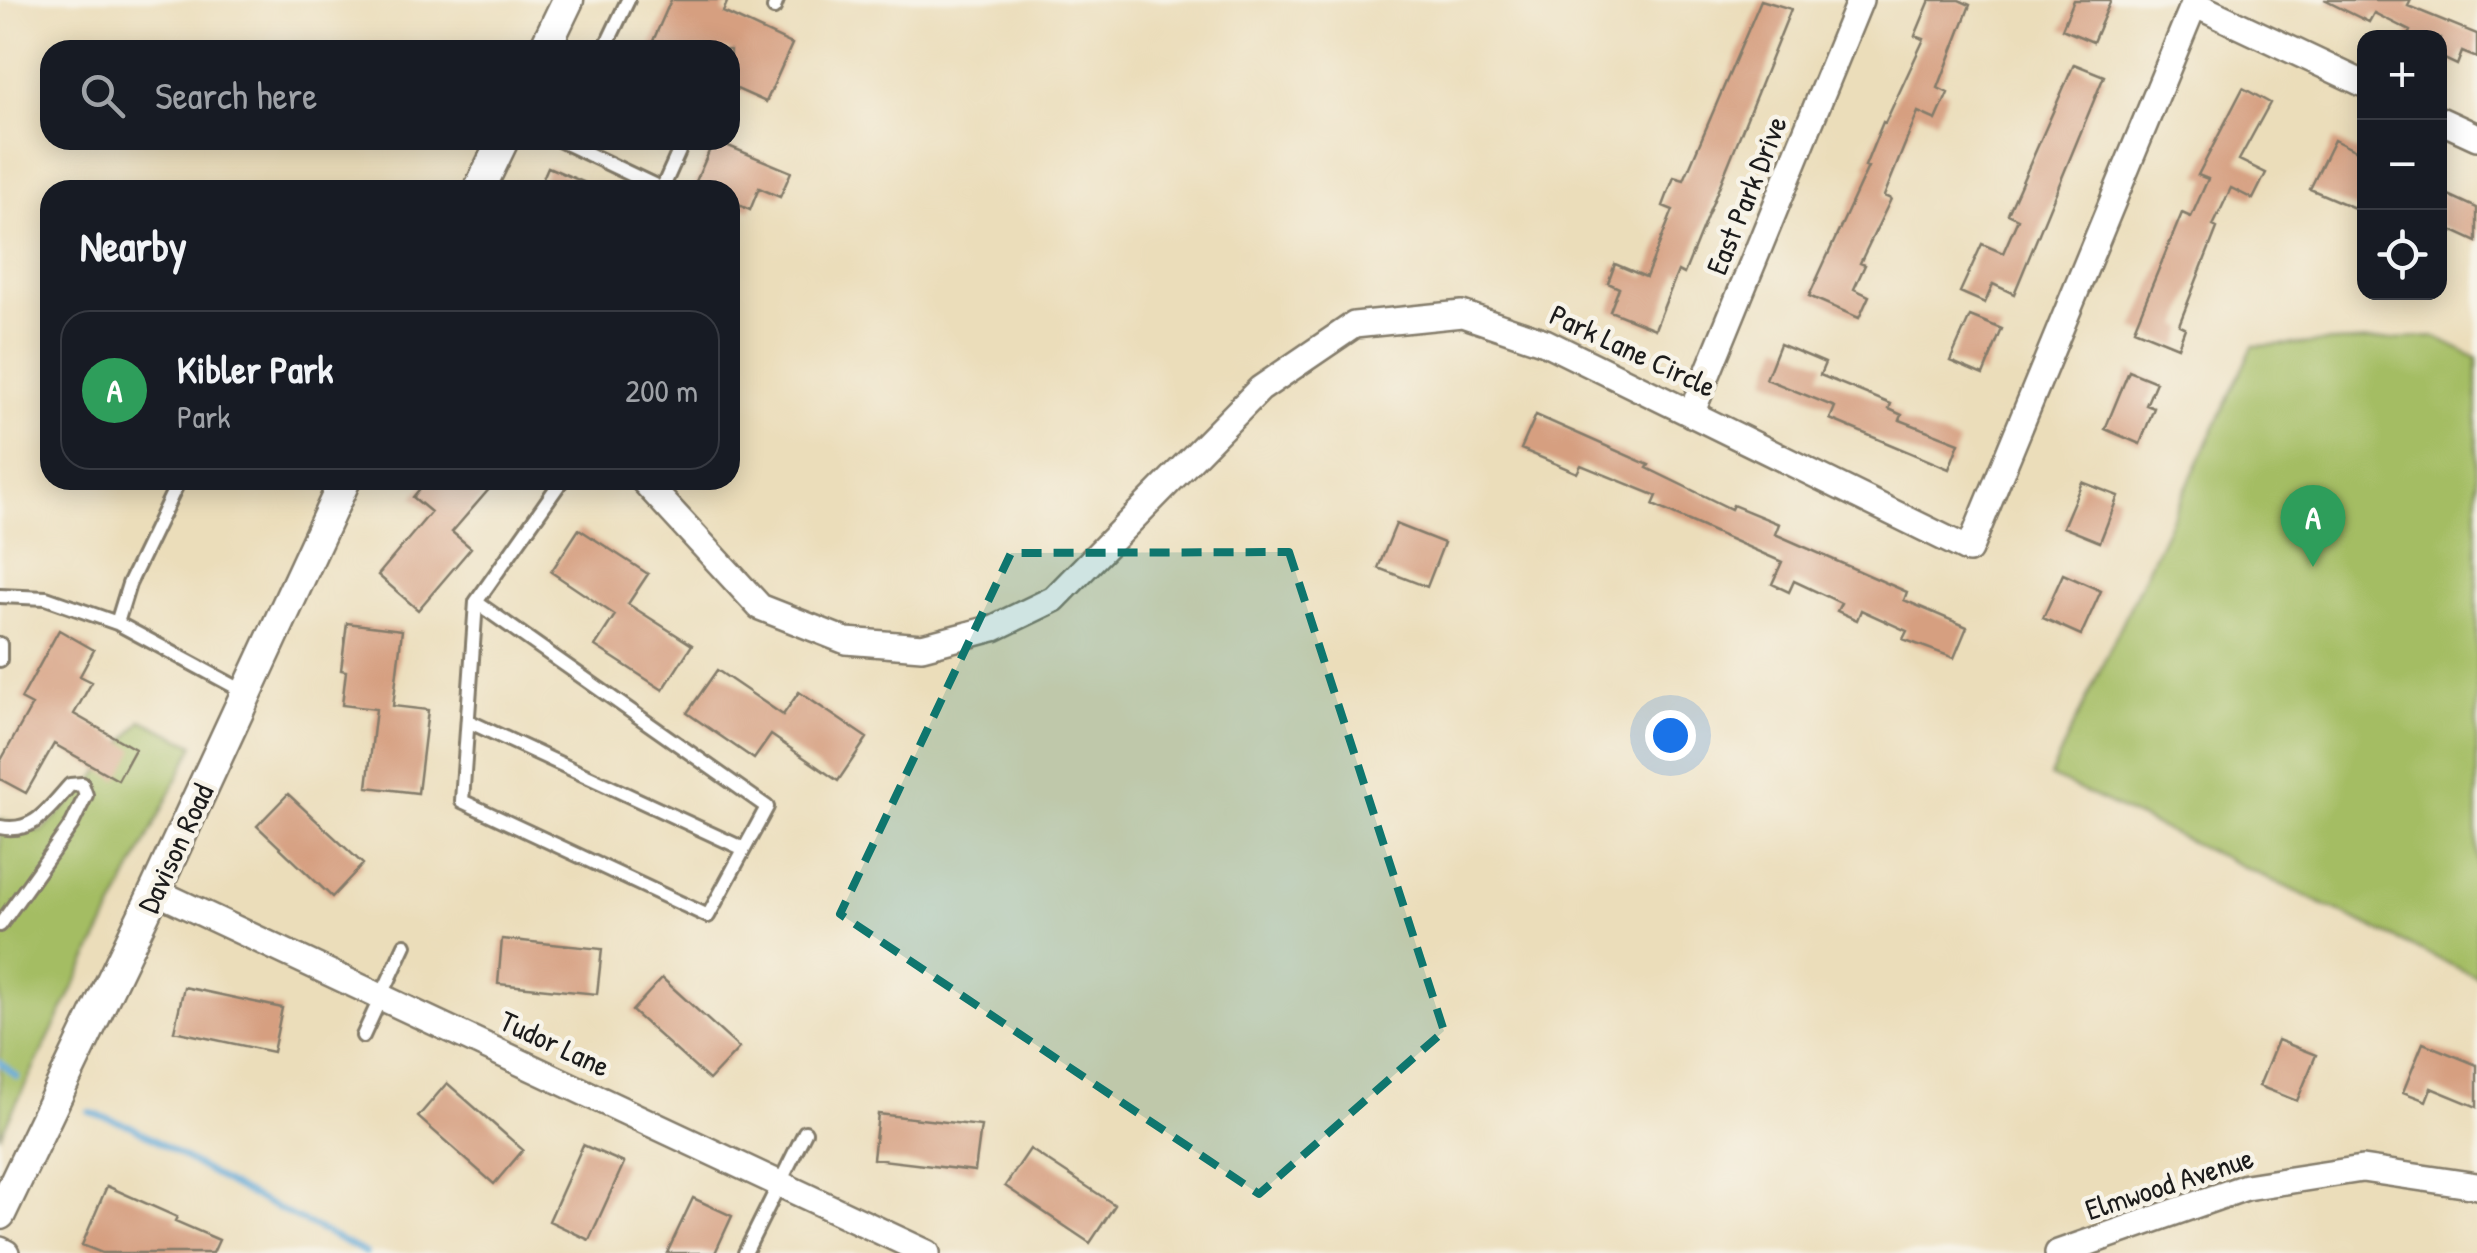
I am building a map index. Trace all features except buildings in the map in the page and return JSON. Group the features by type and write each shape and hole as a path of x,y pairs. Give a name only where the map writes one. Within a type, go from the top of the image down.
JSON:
{"street":[{"path":"549,40 568,0"},
{"name":"East Park Drive","path":"1692,414 1860,0"},
{"name":"Park Lane Circle","path":"652,490 760,607 846,641 922,647 994,628 1054,599 1260,390 1354,326 1462,314 1545,342 1970,550 2194,4 2357,81"},
{"path":"2447,123 2477,137"},
{"path":"485,180 498,150"},
{"name":"Davison Road","path":"0,1214 155,892 340,490"},
{"name":"Tudor Lane","path":"155,892 926,1253"},
{"name":"Elmwood Avenue","path":"2059,1253 2246,1187 2362,1169 2477,1186"}],"lane":[{"path":"609,40 628,0"},
{"path":"580,150 643,180"},
{"path":"666,180 680,150"},
{"path":"117,623 129,584 173,490"},
{"path":"476,602 767,808 708,916 462,801 476,602 555,490"},
{"path":"0,596 46,598 117,623 247,694"},
{"path":"0,644 0,660"},
{"path":"468,721 744,849"},
{"path":"0,827 16,830 37,822 70,785 82,784 86,795 72,824 0,925"},
{"path":"363,1036 405,945"},
{"path":"745,1253 805,1132"}],"highlighted area":[{"path":"1289,552 1444,1031 1259,1194 840,914 1011,553"}],"green space":[{"path":"2434,337 2477,358 2477,977 2050,776 2253,346"},
{"path":"142,720 194,745 0,1136 0,819 41,832 92,781"}],"waterway":[{"path":"0,1062 17,1077"},
{"path":"89,1112 131,1126 229,1184 366,1253"}],"place":[{"name":"Kibler Park","path":"2313,567"}]}
